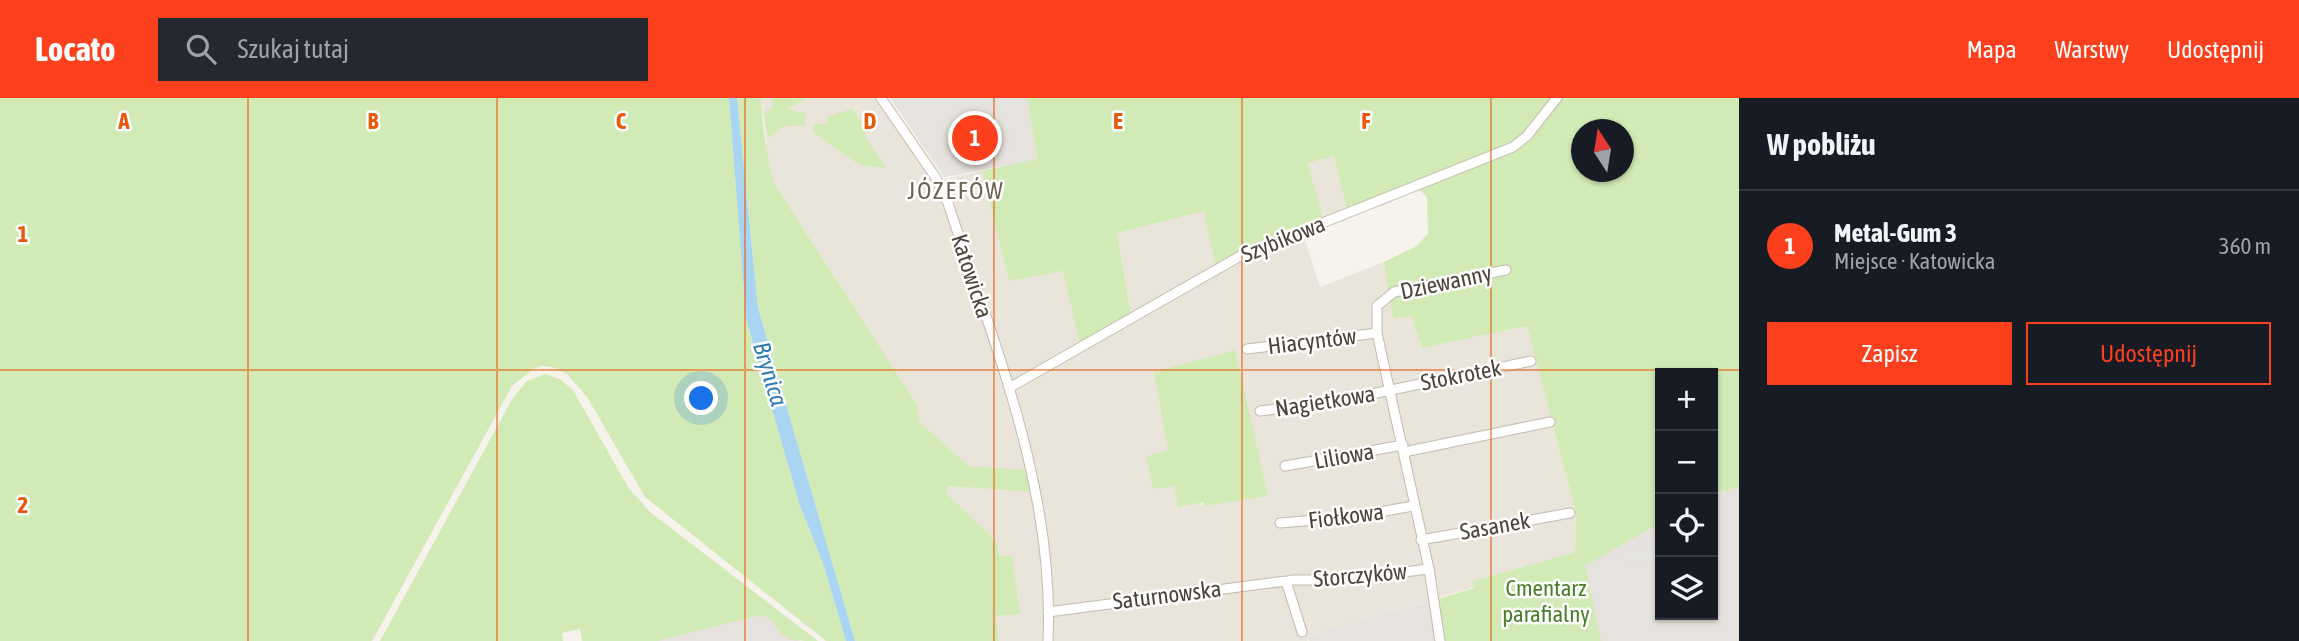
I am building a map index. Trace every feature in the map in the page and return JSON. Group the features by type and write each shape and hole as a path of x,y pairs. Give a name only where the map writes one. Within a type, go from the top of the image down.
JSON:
{"street":[{"name":"Katowicka","path":"881,98 936,178 948,203 1009,388"},
{"name":"Szybikowa","path":"1009,388 1242,255 1513,146 1527,136 1557,98"},
{"name":"Dziewanny","path":"1377,333 1377,306 1394,292 1506,270"},
{"path":"1377,333 1429,569 1440,641"},
{"name":"Hiacyntów","path":"1247,349 1377,333"},
{"name":"Stokrotek","path":"1391,390 1531,361"},
{"path":"1009,388 1026,441 1034,485 1048,612 1048,641"},
{"name":"Nagietkowa","path":"1260,411 1391,390"},
{"name":"Liliowa","path":"1285,466 1404,449 1550,422"},
{"name":"Fiołkowa","path":"1280,523 1352,517 1413,506"},
{"name":"Sasanek","path":"1421,540 1570,513"},
{"name":"Storczyków","path":"1288,580 1336,580 1429,569"},
{"path":"1288,580 1302,632"},
{"name":"Saturnowska","path":"1048,612 1113,601 1288,580"}],"shaded area":[{"path":"761,98 875,98 932,182 982,171 1009,281 1063,271 1131,314 1117,233 1204,211 1219,271 1303,234 1320,287 1384,262 1393,319 1411,316 1422,348 1527,326 1576,513 1575,552 1474,581 1474,587 1308,637 1308,641 999,641 996,616 1019,614 1011,555 999,556 997,542 945,493 948,486 1031,492 969,466 920,422 916,403 774,183 765,151 767,141","holes":["1168,450 1268,496 1205,506 1174,486 1146,456"]},
{"path":"890,98 1027,98 1037,160 944,177"},
{"path":"1334,156 1347,210 1323,219 1308,163"},
{"path":"1739,487 1739,641 1601,641 1584,566 1655,526 1655,620 1718,620 1718,493"},
{"path":"1655,539 1655,560 1626,567 1623,552 1641,548 1640,543"},
{"path":"1430,601 1438,641 1309,641 1308,637"},
{"path":"763,608 800,641 588,641"}],"green space":[{"path":"0,98 729,98 746,319 799,503 824,566 846,641 826,641 645,497 587,397 567,374 542,366 532,370 512,386 372,641 0,641"},
{"path":"737,98 761,98 765,141 774,183 916,403 920,422 969,466 1026,470 1031,492 948,486 946,493 997,542 999,556 1012,555 1020,614 996,616 999,641 855,641 758,308"},
{"path":"772,98 806,98 788,109 805,113 805,126 785,126 768,138 764,111 772,110"},
{"name":"Cmentarz parafialny","path":"1027,98 1739,98 1739,487 1718,493 1718,368 1655,368 1655,526 1585,566 1601,641 1443,641 1434,600 1474,588 1473,581 1575,552 1576,513 1527,326 1422,348 1411,316 1393,319 1384,262 1415,247 1428,234 1427,197 1414,184 1347,210 1334,156 1308,163 1323,219 1215,264 1204,211 1117,233 1131,314 1080,343 1063,271 1009,281 982,171 1037,159"},
{"path":"852,109 866,129 866,138 886,168 860,165 813,131 815,123 827,125 828,116"},
{"path":"1235,350 1268,496 1205,506 1203,502 1178,507 1174,486 1153,489 1146,456 1168,450 1154,372"},
{"path":"545,374 560,379 573,390 628,487 650,512 818,641 787,638 771,619 762,615 657,641 582,641 580,629 562,633 563,641 380,641 514,396 527,381"}],"water":[{"name":"Brynica","path":"729,98 737,98 758,308 855,641 846,641 824,566 799,503 746,319"}],"place":[{"name":"Metal-Gum 3","path":"975,138"}],"district":[{"name":"JÓZEFÓW","path":"956,191"}]}
